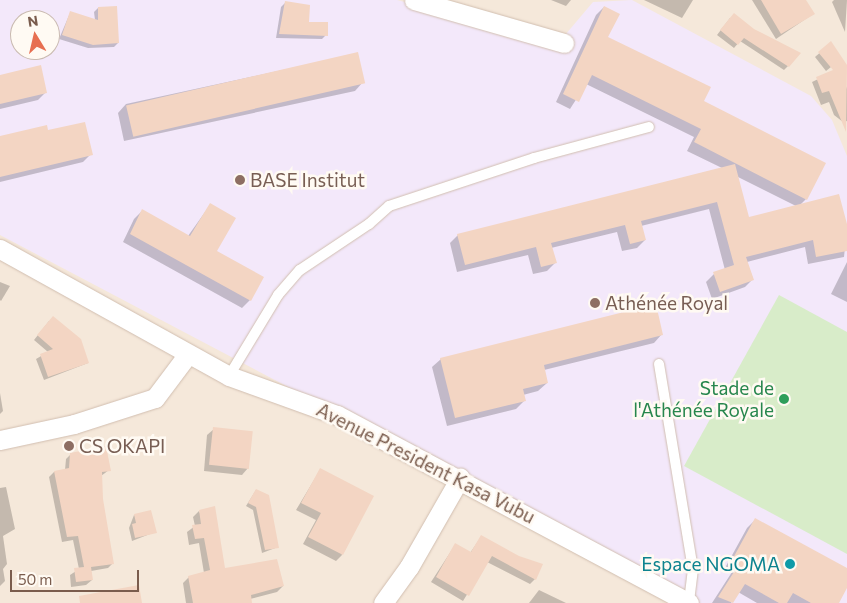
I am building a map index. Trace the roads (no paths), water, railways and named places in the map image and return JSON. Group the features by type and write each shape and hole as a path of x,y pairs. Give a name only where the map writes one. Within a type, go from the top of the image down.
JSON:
{"street":[{"path":"414,0 564,43"},
{"name":"Avenue President Kasa Vubu","path":"0,250 229,376 337,415 460,478 689,603"},
{"path":"0,440 74,424 155,398 188,354"},
{"path":"383,603 409,567 460,478"}],"lane":[{"path":"229,376 278,295 300,270 369,224 389,206 534,158 649,127"},
{"path":"659,364 693,569 689,603"}],"place":[{"name":"BASE Institut","path":"240,180"},
{"name":"Athénée Royal","path":"595,303"},
{"name":"Stade de l'Athénée Royale","path":"784,399"},
{"name":"CS OKAPI","path":"69,446"},
{"name":"Espace NGOMA","path":"790,564"}]}
